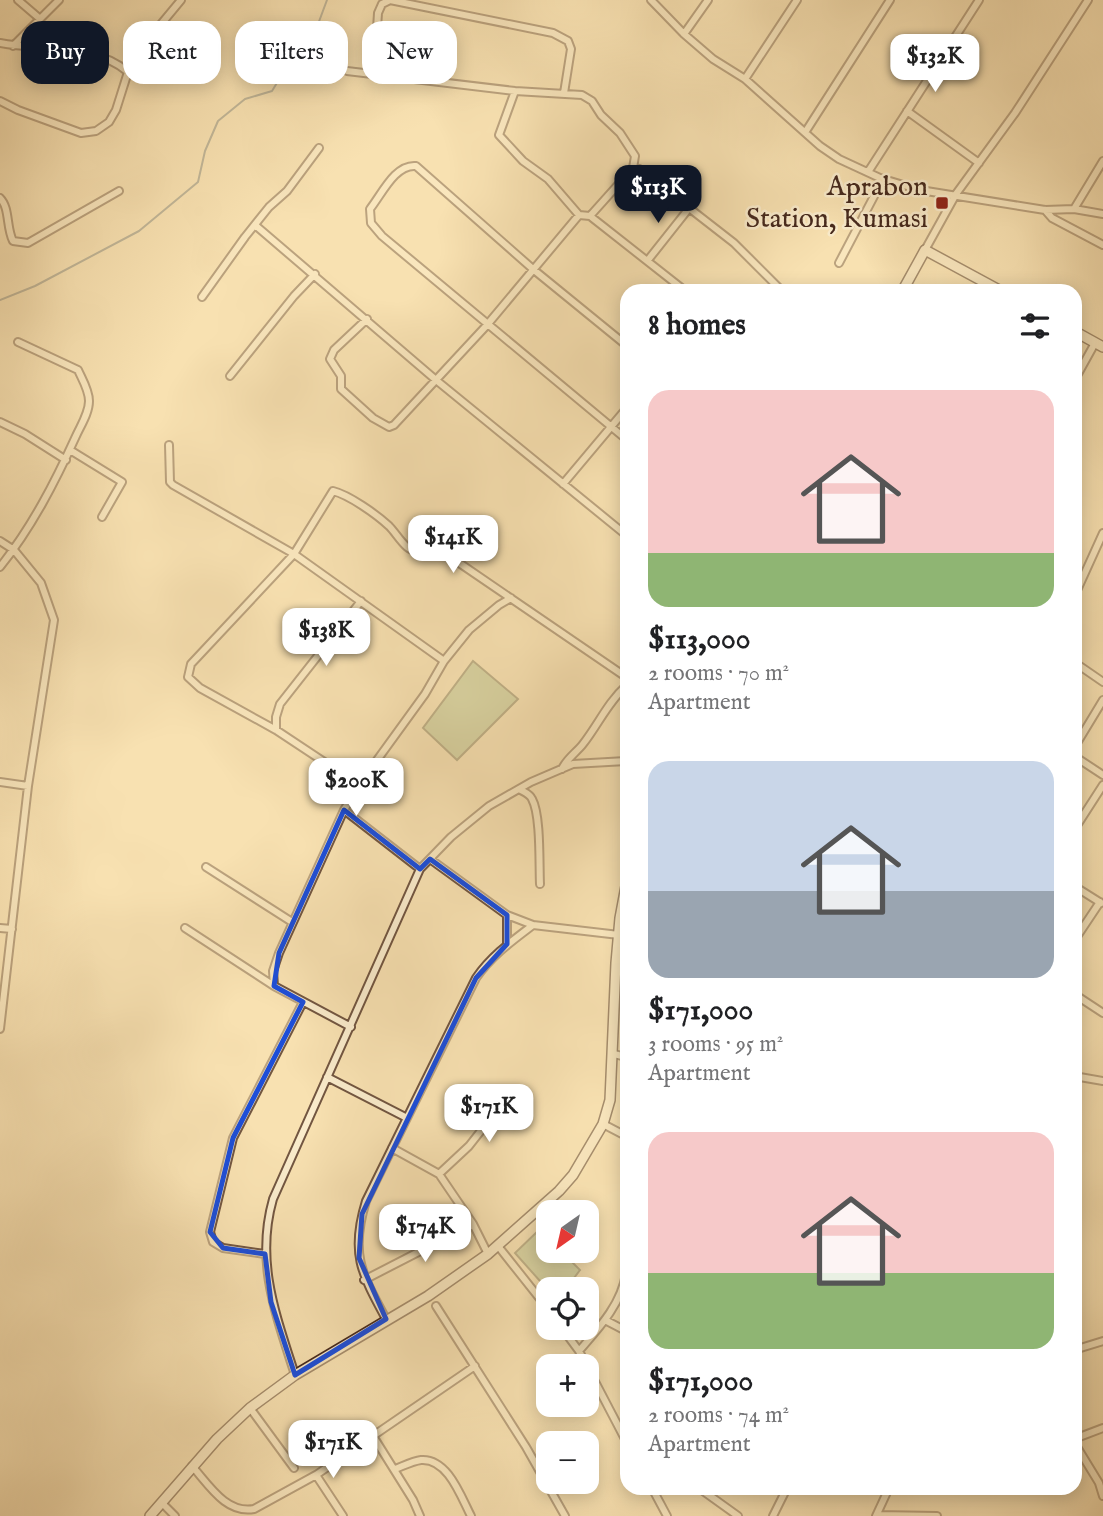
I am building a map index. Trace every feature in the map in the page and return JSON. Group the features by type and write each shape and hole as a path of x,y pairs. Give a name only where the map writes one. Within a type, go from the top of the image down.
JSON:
{"street":[{"path":"18,0 39,18"},
{"path":"12,46 59,0"},
{"path":"164,21 181,0"},
{"path":"377,21 382,4 390,0 553,33 568,41 571,49 564,93"},
{"path":"651,0 684,34 745,79 820,146 839,159 883,179 919,190 1045,210 1074,209 1103,214"},
{"path":"684,34 708,0"},
{"path":"745,79 797,0"},
{"path":"806,131 890,0"},
{"path":"868,172 979,0"},
{"path":"906,284 956,194 1042,74 1088,0"},
{"path":"0,43 97,55 123,68"},
{"path":"0,101 81,133 96,131 109,122 124,84"},
{"path":"457,84 582,95 592,101 601,115 620,133 635,156 633,168 590,216"},
{"path":"515,91 499,135 523,160 548,179 579,215 590,216 677,284"},
{"path":"907,111 979,163"},
{"path":"202,297 255,225 287,191 319,148"},
{"path":"1074,209 1103,161"},
{"path":"620,340 534,270 416,166 400,170 370,209 371,223 382,236 620,434"},
{"path":"633,168 651,176 690,207 734,243 775,284"},
{"path":"839,263 883,179"},
{"path":"0,198 4,202 7,225 13,240 28,243 119,191"},
{"path":"648,260 690,207"},
{"path":"1045,210 1052,218 1103,245"},
{"path":"367,319 334,351 330,359 341,376 341,389 373,418 389,426 394,425 487,325 579,215"},
{"path":"0,236 7,225"},
{"path":"255,225 436,380 620,530"},
{"path":"925,250 988,284"},
{"path":"230,376 315,274"},
{"path":"1082,335 1099,345 1082,369"},
{"path":"0,567 14,550 66,460 86,414 89,400 78,370 18,342"},
{"path":"563,484 620,417"},
{"path":"0,422 66,460"},
{"path":"169,446 170,482 173,485 294,554 444,661"},
{"path":"70,450 122,482 102,517"},
{"path":"359,785 276,730 200,688 188,677 191,664 294,554 330,493 336,491 377,516 414,551 438,551 449,556 620,673"},
{"path":"1082,579 1103,533"},
{"path":"0,541 14,550 41,583 54,621 28,786 0,1029"},
{"path":"498,589 499,605"},
{"path":"274,986 273,971 292,922 344,810 359,785 425,694 444,661 469,630 511,598"},
{"path":"276,730 280,704 361,601"},
{"path":"1082,668 1103,682"},
{"path":"562,769 566,760 583,744 620,692"},
{"path":"1082,735 1103,700"},
{"path":"295,1375 271,1302 265,1254 267,1220 273,1199 420,869 451,837 482,811 519,789 562,769 585,762 620,761"},
{"path":"1082,762 1103,775"},
{"path":"0,782 28,786"},
{"path":"1082,818 1103,785"},
{"path":"519,789 534,802 540,884"},
{"path":"344,810 420,869"},
{"path":"430,859 507,915 533,925 619,935"},
{"path":"206,867 292,922"},
{"path":"1082,891 1102,903 1082,930"},
{"path":"507,915 507,944"},
{"path":"386,1319 365,1280 359,1258 358,1241 366,1201 476,978 507,944 533,925"},
{"path":"0,928 12,929"},
{"path":"185,928 274,986 351,1027"},
{"path":"620,931 620,949"},
{"path":"150,1516 217,1439 250,1408 295,1375 428,1296 498,1247 559,1191 590,1149 603,1124 610,1100 620,976"},
{"path":"1082,999 1103,1013"},
{"path":"265,1254 223,1248 213,1242 210,1232 233,1138 303,1002"},
{"path":"614,1054 620,1056"},
{"path":"327,1077 407,1118"},
{"path":"1082,1077 1103,1081"},
{"path":"439,1174 469,1146 512,1091"},
{"path":"603,1124 620,1133"},
{"path":"392,1149 439,1174 488,1254"},
{"path":"365,1280 472,1224"},
{"path":"498,1247 536,1294"},
{"path":"579,1351 605,1320 620,1294"},
{"path":"436,1306 526,1447 565,1516"},
{"path":"605,1320 620,1328"},
{"path":"571,1340 620,1430"},
{"path":"1082,1348 1103,1341"},
{"path":"192,1466 226,1504 244,1511 254,1509 316,1475 475,1366"},
{"path":"250,1408 294,1468"},
{"path":"1082,1437 1103,1428"},
{"path":"373,1436 395,1469 420,1516"},
{"path":"1082,1453 1101,1482 1103,1496"},
{"path":"395,1469 421,1460 438,1465 451,1479 471,1516"},
{"path":"316,1475 343,1516"},
{"path":"656,1495 667,1516"},
{"path":"709,1495 738,1516"},
{"path":"773,1516 784,1495"},
{"path":"886,1495 877,1516 937,1516"},
{"path":"162,1503 175,1516"}],"highlighted area":[{"path":"344,810 420,869 430,859 507,915 507,944 476,978 362,1214 359,1258 386,1319 295,1375 271,1302 265,1254 223,1248 210,1232 233,1138 303,1002 274,986 279,953"}],"green space":[{"path":"473,661 518,699 457,760 423,728"},
{"path":"536,1233 536,1264 574,1264 580,1270 575,1277 536,1277 515,1253"}],"waterway":[{"path":"0,300 35,286 139,231 198,182 205,151 218,121 245,99 272,91 294,55 314,35 327,0"}],"place":[{"name":"Aprabon Station, Kumasi","path":"942,203"}]}
